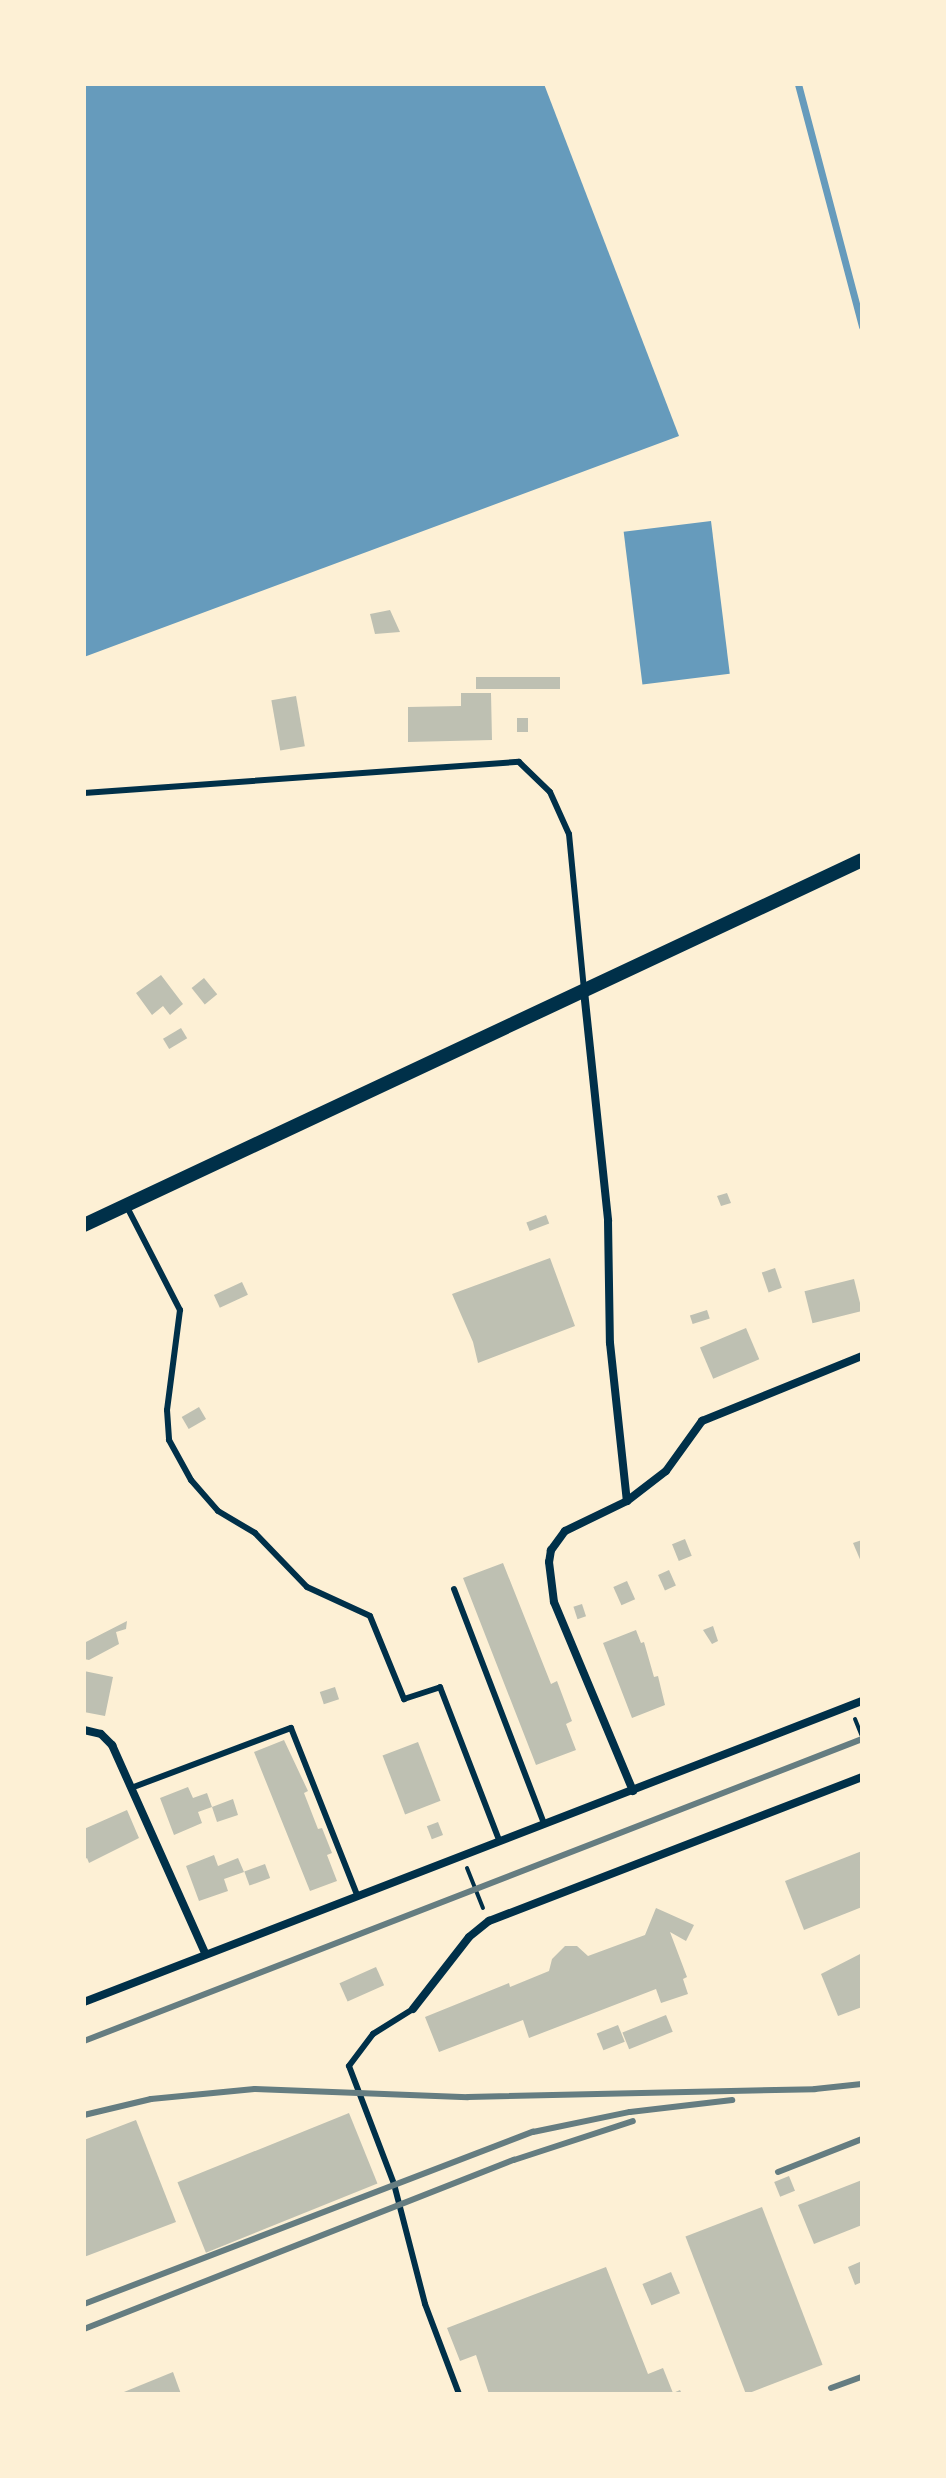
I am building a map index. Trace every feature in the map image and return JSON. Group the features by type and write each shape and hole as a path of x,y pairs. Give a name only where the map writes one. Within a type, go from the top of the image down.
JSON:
{"street":[{"path":"84,1225 862,860"},
{"path":"584,991 608,1221 610,1343 627,1501"},
{"path":"633,1791 554,1602 549,1562 551,1550 565,1531 627,1501 666,1471 702,1421 862,1356"},
{"path":"84,2002 862,1701"},
{"path":"84,1730 101,1734 112,1745 205,1953"},
{"path":"413,2009 469,1937 489,1921 862,1777"}],"lane":[{"path":"84,793 519,762 550,792 569,834 584,991"},
{"path":"126,1204 180,1310 167,1410 169,1440 191,1480 218,1511 255,1533 307,1587 370,1616 404,1699 440,1687 499,1840"},
{"path":"454,1589 544,1824"},
{"path":"131,1788 291,1728 357,1895"},
{"path":"413,2009 373,2034 349,2066 394,2184 425,2304 459,2394"}],"path":[{"path":"461,1855 489,1921"}],"water":[{"path":"84,84 544,84 679,436 84,657"},
{"path":"711,521 730,674 642,685 624,532"}],"building":[{"path":"390,610 400,632 375,634 370,614"},
{"path":"476,677 560,677 560,689 476,689"},
{"path":"461,693 491,693 492,740 408,742 408,707 461,706"},
{"path":"296,696 305,746 280,751 271,700"},
{"path":"517,718 528,718 528,732 517,732"},
{"path":"161,975 183,1004 170,1015 163,1006 152,1015 136,993"},
{"path":"204,978 217,994 205,1004 192,988"},
{"path":"181,1028 187,1038 169,1049 163,1039"},
{"path":"727,1193 731,1203 721,1206 717,1196"},
{"path":"546,1215 549,1223 530,1231 526,1223"},
{"path":"550,1258 575,1326 478,1363 473,1342 452,1294"},
{"path":"775,1268 782,1288 769,1292 762,1273"},
{"path":"854,1279 862,1311 812,1323 805,1291"},
{"path":"242,1282 248,1295 220,1308 214,1295"},
{"path":"707,1310 710,1319 693,1324 690,1316"},
{"path":"746,1328 759,1359 713,1379 700,1348"},
{"path":"199,1407 206,1419 189,1429 182,1417"},
{"path":"685,1539 692,1556 679,1561 672,1544"},
{"path":"862,1540 862,1564 853,1543"},
{"path":"503,1563 551,1684 557,1681 572,1721 566,1724 576,1750 536,1765 463,1578"},
{"path":"669,1570 676,1586 665,1590 658,1575"},
{"path":"627,1581 635,1599 621,1605 613,1587"},
{"path":"582,1604 586,1616 577,1619 573,1607"},
{"path":"127,1621 126,1629 116,1632 119,1644 89,1660 84,1659 84,1643"},
{"path":"713,1626 718,1641 712,1644 703,1630"},
{"path":"636,1630 641,1643 644,1642 654,1677 658,1676 665,1705 632,1718 603,1643"},
{"path":"84,1671 113,1677 105,1716 84,1712"},
{"path":"335,1687 339,1699 324,1704 320,1692"},
{"path":"284,1740 308,1791 304,1793 318,1829 322,1828 332,1853 327,1855 337,1881 310,1891 254,1752"},
{"path":"418,1742 441,1801 405,1814 383,1756"},
{"path":"188,1787 193,1798 207,1793 212,1807 198,1812 202,1823 174,1835 160,1798"},
{"path":"233,1799 238,1815 217,1822 212,1807"},
{"path":"127,1810 139,1838 89,1863 87,1858 84,1860 84,1829"},
{"path":"438,1822 443,1835 432,1839 427,1826"},
{"path":"862,1851 862,1907 804,1930 785,1881"},
{"path":"214,1855 218,1866 238,1858 244,1872 224,1879 228,1891 199,1901 186,1866"},
{"path":"265,1864 270,1878 249,1886 244,1872"},
{"path":"656,1908 694,1925 686,1941 670,1932 687,1977 683,1979 688,1994 661,2003 656,1989 529,2038 523,2020 439,2052 425,2017 509,1983 510,1987 549,1971 552,1959 565,1946 577,1946 588,1956 645,1935"},
{"path":"862,1953 862,2007 838,2016 821,1974"},
{"path":"376,1967 384,1985 348,2002 339,1983"},
{"path":"666,2015 673,2032 629,2049 622,2033"},
{"path":"618,2025 625,2042 603,2050 597,2034"},
{"path":"349,2113 377,2183 206,2253 177,2182"},
{"path":"136,2120 176,2222 84,2257 84,2140"},
{"path":"789,2176 795,2191 780,2197 774,2182"},
{"path":"862,2180 862,2225 814,2244 798,2205"},
{"path":"762,2207 823,2365 746,2394 685,2236"},
{"path":"862,2261 862,2282 855,2285 848,2267"},
{"path":"606,2267 648,2374 663,2368 673,2393 680,2390 682,2394 489,2394 476,2355 460,2361 447,2328"},
{"path":"671,2272 680,2293 651,2305 642,2284"},
{"path":"173,2372 181,2394 119,2394"}],"waterway":[{"path":"798,84 862,327"}],"railway":[{"path":"84,2041 862,1739"},
{"path":"84,2115 151,2099 255,2089 468,2097 815,2089 862,2084"},
{"path":"84,2304 533,2132 630,2112 732,2100"},
{"path":"84,2329 514,2160 633,2121"},
{"path":"778,2172 862,2139"},
{"path":"831,2388 862,2377"}]}
